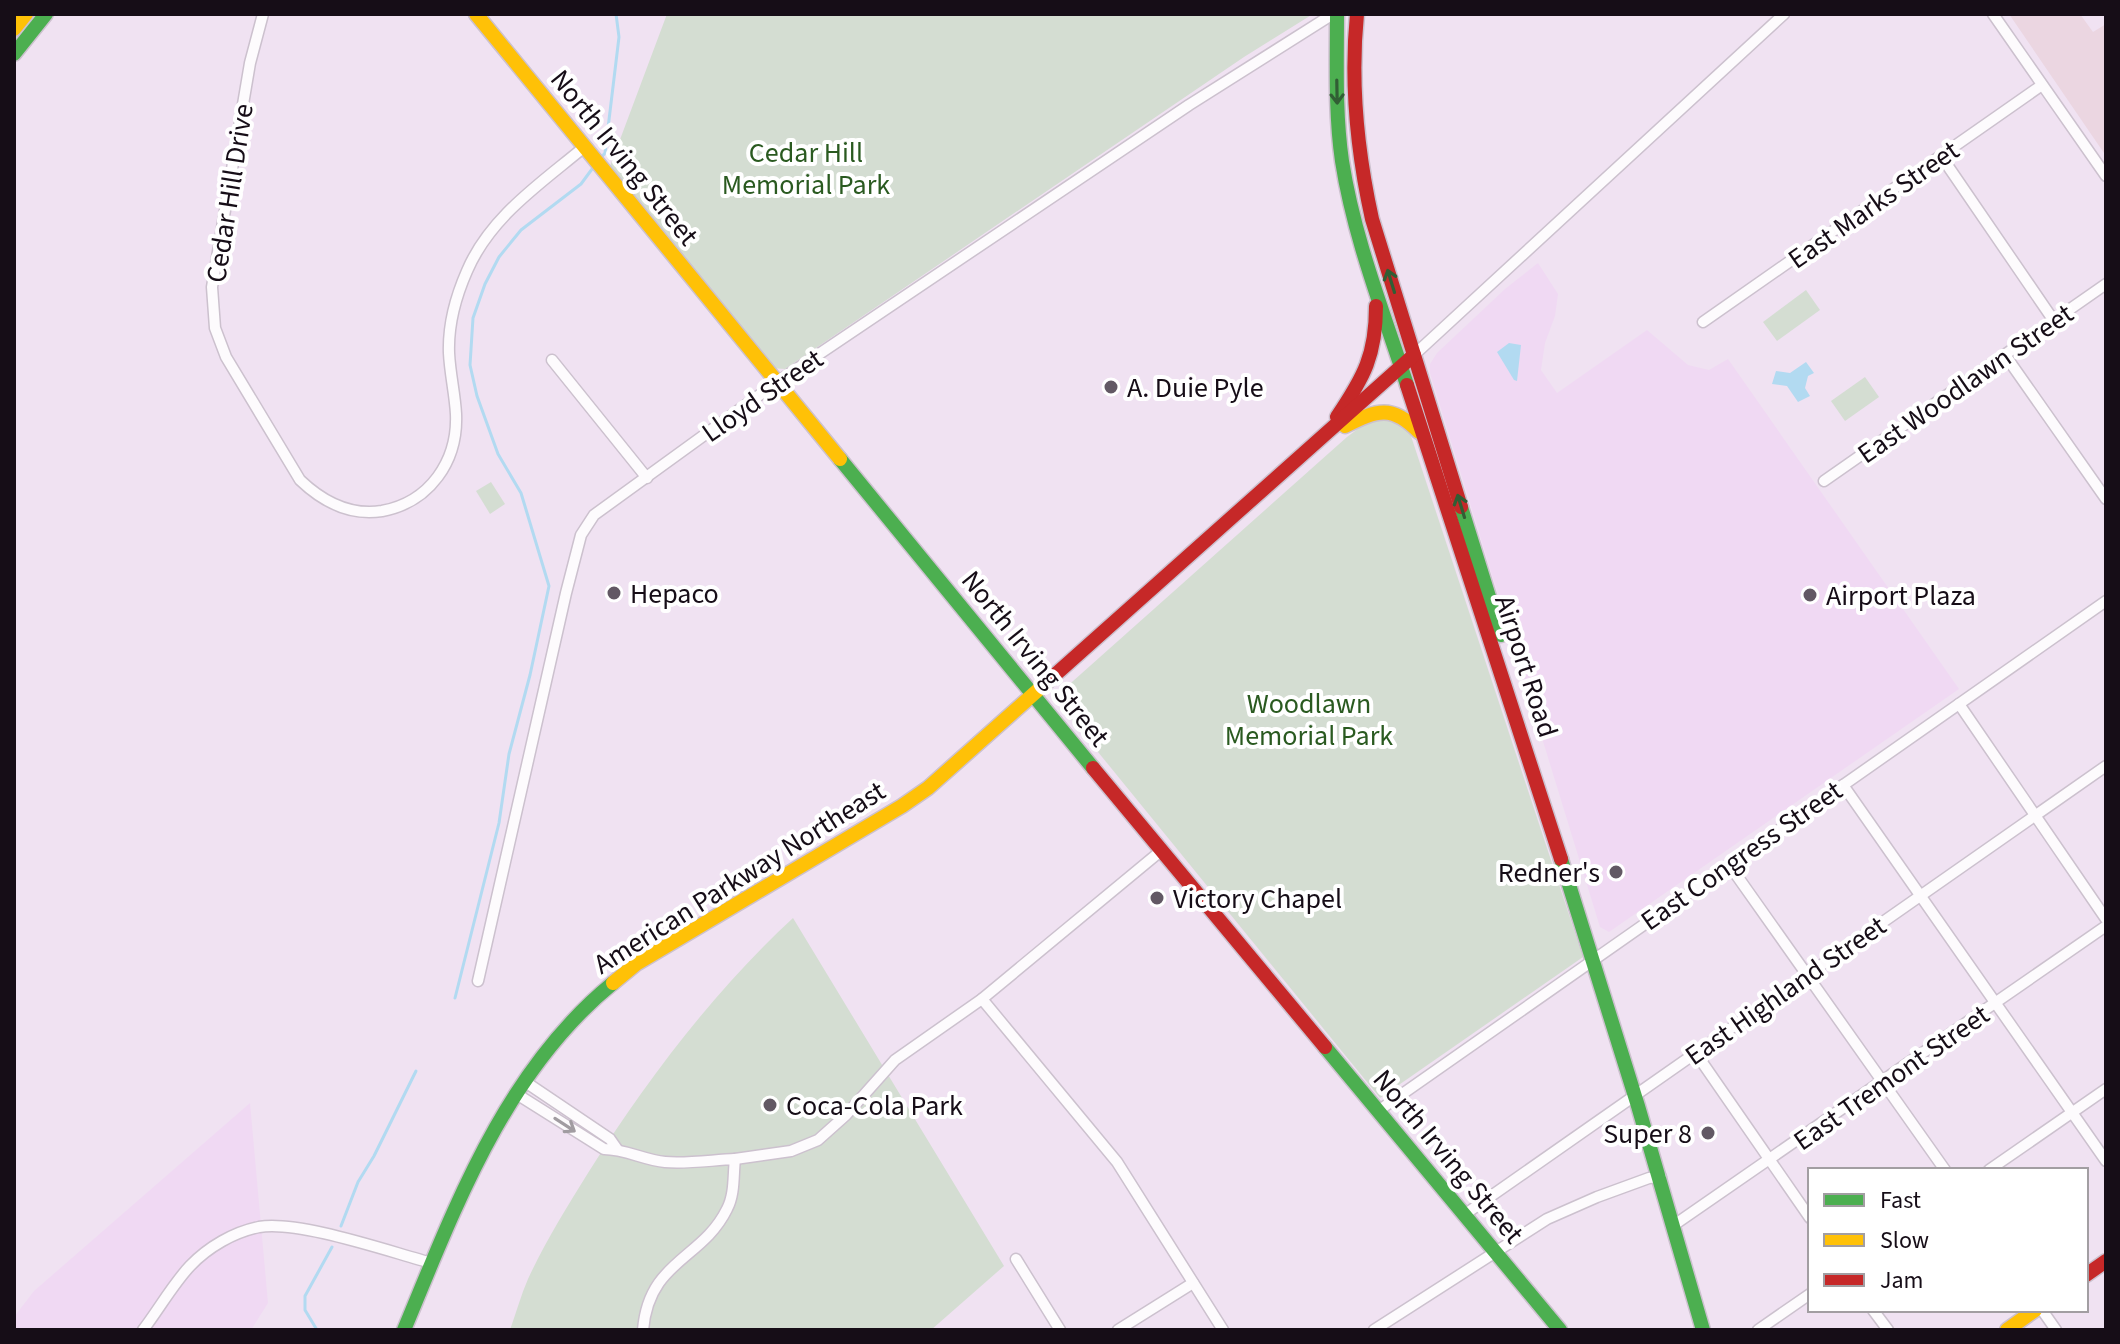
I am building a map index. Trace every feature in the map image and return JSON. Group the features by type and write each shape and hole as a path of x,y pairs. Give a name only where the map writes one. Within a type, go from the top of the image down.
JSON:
{"main road":[{"path":"14,29 26,14"},
{"path":"14,54 46,14"},
{"name":"North Irving Street","path":"476,14 1033,696 1560,1330"},
{"name":"Airport Road","path":"1335,14 1340,145 1347,191 1362,250 1598,957"},
{"name":"Airport Road","path":"1357,14 1355,108 1365,182 1378,241 1713,1330"},
{"path":"1322,438 1361,380 1373,354 1376,291"},
{"path":"1322,438 1414,355"},
{"path":"1322,438 1371,413 1384,411 1401,414 1424,438"},
{"name":"American Parkway Northeast","path":"404,1330 482,1150 519,1087 574,1017 636,964 902,806 951,770 1322,438"},
{"name":"Airport Road","path":"1639,1091 1661,1177 1678,1223 1703,1330"},
{"path":"2088,1274 2106,1261"},
{"path":"2007,1330 2032,1312"}],"street":[{"name":"Cedar Hill Drive","path":"263,14 250,63 212,287 213,319 226,357 297,474 311,491 332,504 358,511 400,506 422,494 442,471 456,430 449,352 461,285 489,233 504,216 583,148"},
{"name":"Lloyd Street","path":"478,981 581,535 594,515 776,383 1189,105 1335,14"},
{"path":"1414,355 1784,14"},
{"path":"1993,14 2106,176"},
{"name":"East Marks Street","path":"1703,322 2042,85"},
{"path":"1941,156 2054,321"},
{"name":"East Woodlawn Street","path":"1824,481 2106,284"},
{"path":"2005,355 2106,499"},
{"path":"552,360 647,478"},
{"name":"East Congress Street","path":"1378,1111 2106,601"},
{"path":"1959,704 2106,919"},
{"name":"East Highland Street","path":"1464,1215 2106,766"},
{"path":"1843,785 2106,1161"},
{"path":"519,1087 610,1139 617,1149 646,1159 668,1163 735,1159 791,1151 818,1140 846,1115 895,1060 982,999 1162,850"},
{"path":"1730,866 1944,1168"},
{"name":"East Tremont Street","path":"1678,1223 2106,926"},
{"path":"982,999 1117,1162 1223,1330"},
{"path":"1695,1052 1808,1215"},
{"path":"1992,1168 2106,1089"},
{"path":"643,1330 646,1306 654,1288 665,1273 714,1229 728,1208 735,1159"},
{"path":"1374,1330 1569,1208 1649,1178 1661,1177"},
{"path":"143,1330 190,1266 221,1240 257,1227 275,1226 312,1233 432,1263"},
{"path":"1016,1259 1060,1330"},
{"path":"1118,1330 1193,1283"},
{"path":"1758,1330 1808,1295"},
{"path":"1874,1312 1888,1330"},
{"path":"2043,1312 2056,1330"}],"shaded area":[{"path":"2009,14 2080,14 2093,32 2106,24 2106,156"},
{"name":"Airport Plaza","path":"1538,263 1558,294 1541,370 1557,393 1647,330 1688,365 1709,370 1728,359 1959,689 1609,932 1600,927 1430,373 1430,364 1437,353 1505,289"},
{"path":"250,1103 268,1303 251,1330 14,1330 14,1317 34,1291"}],"green space":[{"name":"Cedar Hill Memorial Park","path":"667,14 1313,14 1244,57 785,369 770,368 609,169"},
{"path":"1806,290 1820,310 1777,341 1763,322"},
{"path":"1865,377 1879,397 1845,421 1831,401"},
{"name":"Woodlawn Memorial Park","path":"1398,418 1410,433 1583,957 1380,1098 1054,698 1347,437 1371,419"},
{"path":"491,482 505,504 490,514 476,491"},
{"name":"Coca-Cola Park","path":"793,918 1004,1266 931,1330 510,1330 528,1279 549,1238 633,1105 708,1007"}],"water":[{"path":"1509,343 1521,345 1517,381 1497,352"},
{"path":"1806,362 1814,373 1808,376 1805,388 1810,396 1798,402 1787,386 1772,384 1776,371 1790,373"}],"waterway":[{"path":"600,159 605,153 619,37 616,14"},
{"path":"455,998 499,823 509,754 549,586 521,493 498,454 477,396 470,365 473,318 499,257 521,230 581,184 595,165"},
{"path":"341,1226 358,1182 416,1071"},
{"path":"317,1330 305,1310 305,1296 332,1247"}],"traffic: fast":[{"path":"14,54 46,14"},
{"path":"1337,14 1338,125 1347,190 1370,274 1407,385"},
{"path":"840,459 1093,768"},
{"path":"1461,507 1501,635"},
{"path":"1561,859 1638,1106 1703,1330"},
{"path":"404,1330 465,1188 513,1099 542,1057 575,1018 613,983"},
{"path":"1325,1047 1560,1330"}],"traffic: slow":[{"path":"14,29 26,14"},
{"path":"476,14 840,459"},
{"path":"1345,426 1384,412 1401,417 1419,432"},
{"path":"613,983 636,964 928,788 1047,682"},
{"path":"2007,1330 2032,1312"}],"traffic: jam":[{"path":"1357,14 1354,66 1356,117 1372,219 1461,507"},
{"path":"1337,417 1367,365 1374,338 1376,306"},
{"path":"1047,682 1414,355"},
{"path":"1407,385 1561,859"},
{"path":"1093,768 1325,1047"},
{"path":"2088,1274 2106,1261"}],"place":[{"name":"A. Duie Pyle","path":"1111,387"},
{"name":"Hepaco","path":"614,593"},
{"name":"Airport Plaza","path":"1810,595"},
{"name":"Redner's","path":"1616,872"},
{"name":"Victory Chapel","path":"1157,898"},
{"name":"Coca-Cola Park","path":"770,1105"},
{"name":"Super 8","path":"1708,1133"}]}
